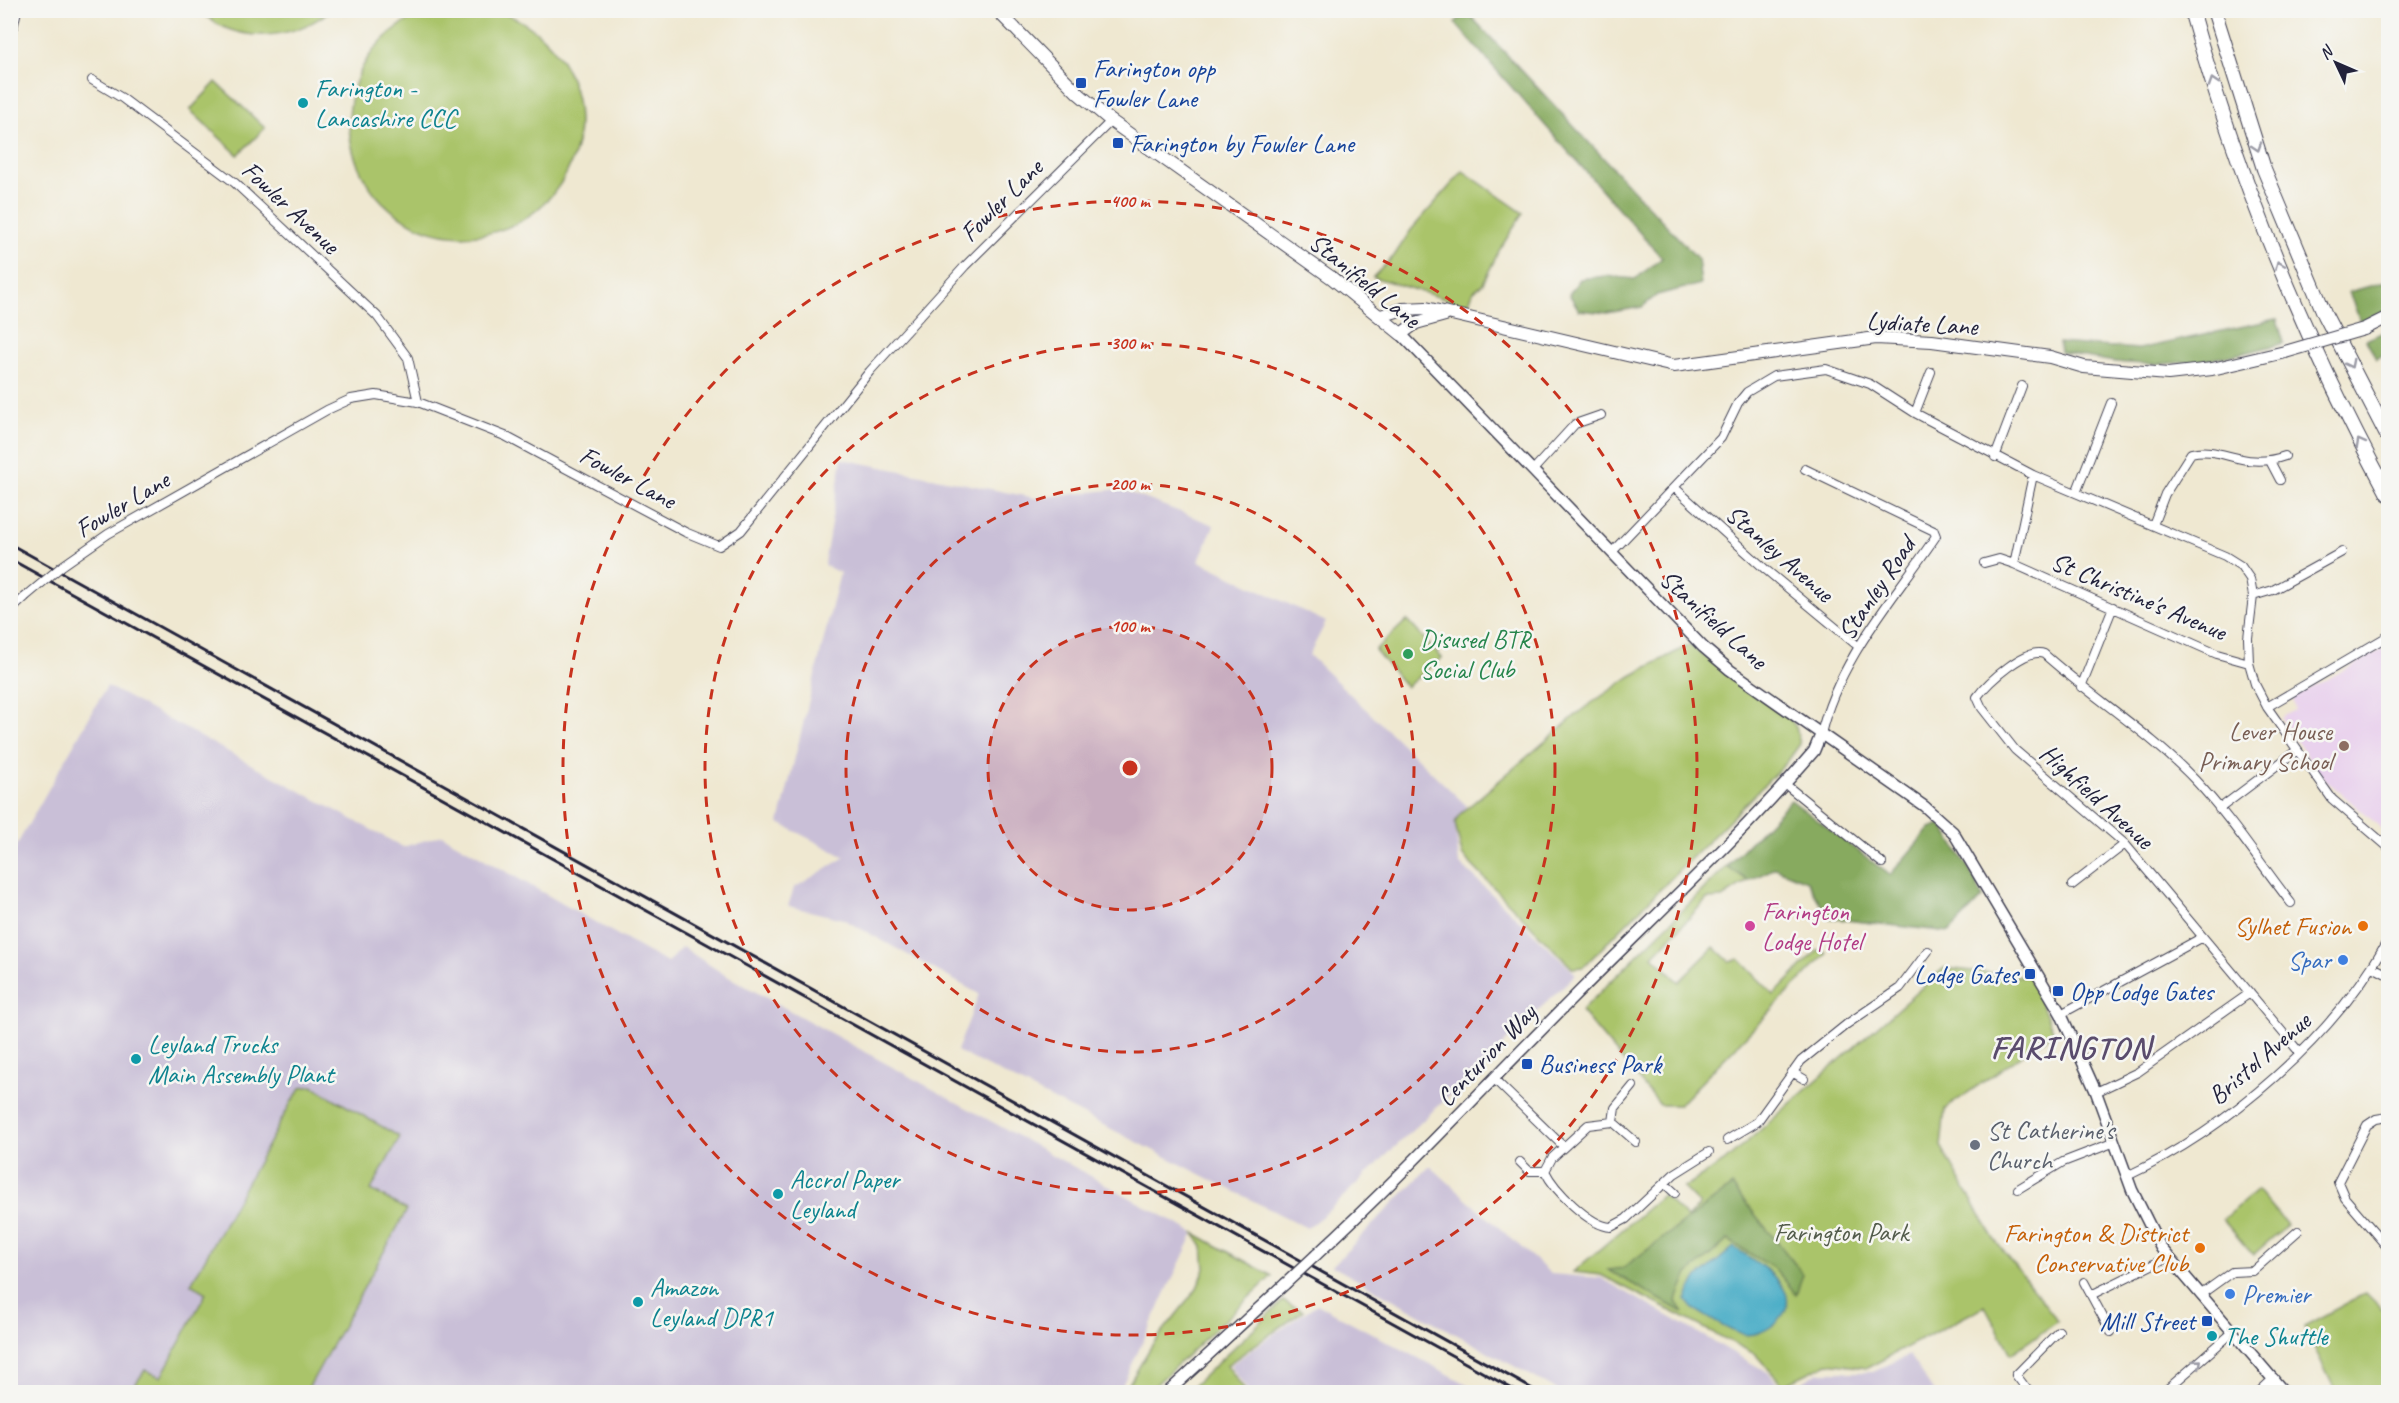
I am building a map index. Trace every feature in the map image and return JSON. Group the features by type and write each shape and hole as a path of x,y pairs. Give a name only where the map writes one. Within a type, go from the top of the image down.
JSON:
{"highway":[{"path":"10,28 14,10"},
{"path":"2191,10 2250,195 2312,342 2353,430 2388,494"},
{"path":"2214,10 2264,169 2325,315 2388,437"}],"main road":[{"name":"Stanifield Lane","path":"997,10 1079,94 1111,121 1332,278 1401,334 1703,647 1730,670 1924,806 1953,832 2061,1014 2096,1092 2127,1176 2152,1232 2168,1257 2284,1392"},
{"name":"Lydiate Lane","path":"1381,316 1414,308 1674,366 1876,338 1932,341 2050,357 2084,367 2168,374 2212,369 2284,352 2364,328 2388,318"},
{"name":"Lydiate Lane","path":"1401,334 1416,322 1449,314"},
{"name":"Centurion Way","path":"1168,1392 1316,1255 1494,1078 1785,784 1814,751 1821,734"}],"street":[{"name":"Fowler Avenue","path":"92,80 132,105 236,183 377,315 408,358 418,402"},
{"name":"Fowler Lane","path":"10,610 62,566 108,534 327,410 351,399 376,395 418,402 505,436 685,532 719,546 741,531 870,371 964,266 1111,121"},
{"path":"1612,552 1721,438 1738,403 1747,392 1774,376 1826,369 1870,384 1915,413 1995,457 2153,525 2241,566 2250,579 2253,596 2248,638 2249,663 2255,684 2267,707 2332,799 2388,847"},
{"path":"1915,413 1931,372"},
{"path":"1995,457 2022,386"},
{"path":"2076,493 2111,403"},
{"path":"1533,470 1575,424 1601,415"},
{"path":"2153,525 2166,494 2191,453 2203,450 2259,463 2285,456"},
{"path":"2270,461 2280,480"},
{"name":"Stanley Road","path":"1805,469 1934,531 1936,536 1859,647 1826,715 1821,734"},
{"name":"St Christine's Avenue","path":"2014,564 2033,475"},
{"name":"Stanley Avenue","path":"1675,488 1765,569 1859,647"},
{"path":"2253,596 2273,590 2342,552"},
{"name":"St Christine's Avenue","path":"1984,563 1998,559 2014,564 2217,654 2249,663"},
{"path":"2114,607 2081,687 2119,712 2170,756 2219,809 2291,903"},
{"path":"2267,707 2388,636"},
{"name":"Highfield Avenue","path":"2081,687 2044,654 2036,651 2026,655 1984,687 1977,697 1982,708 2015,750 2124,844 2300,1053"},
{"path":"2219,809 2296,751"},
{"path":"1785,784 1882,863"},
{"path":"2072,885 2124,844"},
{"path":"2061,1014 2203,937"},
{"name":"Bristol Avenue","path":"2127,1176 2192,1143 2300,1053 2329,1025 2373,967 2388,940"},
{"path":"1727,1140 1757,1122 1801,1061 1847,1024 1900,988 1928,951"},
{"path":"2373,967 2388,975"},
{"path":"2096,1092 2138,1072 2250,993"},
{"path":"1792,1072 1804,1079"},
{"path":"1494,1078 1563,1146"},
{"path":"1613,1122 1615,1108 1633,1086"},
{"path":"2388,1117 2376,1119 2367,1125 2338,1182 2345,1198 2388,1248"},
{"path":"1545,1171 1563,1146 1588,1125 1613,1122 1636,1142"},
{"path":"2018,1189 2063,1162 2115,1142"},
{"path":"1545,1171 1551,1183 1594,1224 1611,1227 1626,1219 1664,1183 1709,1152"},
{"path":"1520,1162 1529,1172 1545,1171"},
{"path":"1664,1183 1675,1193"},
{"path":"2200,1295 2232,1272 2253,1271 2298,1231"},
{"path":"2091,1295 2168,1257"},
{"path":"2084,1282 2111,1332"},
{"path":"2029,1392 2016,1375 2059,1331"},
{"path":"2164,1392 2232,1333"},
{"path":"2259,1392 2274,1378"}],"shaded area":[{"path":"842,459 1035,498 1120,489 1214,525 1199,561 1326,622 1309,655 1467,806 1455,822 1459,863 1576,974 1325,1214 1307,1228 957,1051 979,994 843,919 788,906 794,888 845,857 779,823 840,573 824,565"},
{"name":"Lever House Primary School","path":"2388,646 2388,834 2319,774 2281,718 2295,710 2293,698"},
{"path":"107,686 403,847 442,835 667,963 682,947 725,975 1194,1233 1119,1392 11,1392 11,855"},
{"path":"1430,1166 1551,1274 1601,1278 1769,1373 1785,1392 1561,1392 1332,1266"},
{"path":"1317,1304 1482,1392 1249,1392 1230,1365"},
{"path":"1909,1355 1934,1392 1786,1392 1819,1372 1872,1372"}],"green space":[{"path":"464,6 486,8 508,15 537,32 553,48 574,88 579,121 577,143 570,165 553,194 537,210 497,231 464,236 442,234 420,227 391,210 375,194 354,154 349,121 351,99 358,77 375,48 391,32 431,11"},
{"path":"200,11 330,11 299,28 265,35 231,30"},
{"path":"1466,11 1698,259 1701,284 1657,295 1642,307 1607,313 1579,310 1569,294 1580,279 1606,276 1635,279 1662,258 1455,23"},
{"path":"216,82 265,128 238,155 190,110"},
{"path":"1463,171 1523,213 1500,249 1483,283 1473,292 1468,306 1373,277 1394,256 1411,230"},
{"path":"2388,281 2388,310 2360,321 2349,292"},
{"path":"2277,319 2284,343 2207,360 2168,364 2128,363 2060,352 2059,343 2139,349"},
{"path":"2388,330 2388,352 2376,359 2366,340"},
{"name":"Disused BTR Social Club","path":"1407,620 1442,658 1406,687 1375,650"},
{"path":"1689,645 1790,719 1796,727 1800,744 1787,762 1583,967 1572,968 1462,855 1455,823 1459,815 1583,709 1631,676"},
{"path":"1791,800 1890,875 1930,828 1941,824 1967,865 1983,897 1949,932 1829,918 1807,881 1775,868 1748,881 1727,866"},
{"path":"1727,866 1748,881 1722,898 1707,899 1653,956 1679,982 1714,947 1729,961 1739,959 1774,995 1818,950 1827,953 1679,1105 1660,1105 1581,1011"},
{"name":"Farington Park","path":"1944,968 2029,977 2054,1032 1945,1109 1941,1146 1994,1239 2058,1321 2011,1354 1985,1306 1867,1368 1828,1363 1783,1385 1755,1354 1601,1275 1573,1272 1663,1195 1687,1218 1700,1205 1683,1188 1724,1162"},
{"path":"312,1086 400,1137 371,1190 407,1210 306,1392 130,1392 145,1370 161,1377 206,1293 191,1284 292,1101 301,1088"},
{"path":"1732,1186 1803,1274 1796,1294 1775,1269 1728,1240 1688,1274 1676,1302 1684,1313 1608,1270 1623,1268"},
{"path":"2257,1190 2287,1225 2253,1255 2223,1220"},
{"path":"1194,1233 1272,1276 1148,1392 1124,1392 1152,1345 1196,1290 1205,1269 1203,1247"},
{"path":"2366,1293 2388,1315 2388,1392 2336,1392 2304,1326"},
{"path":"1283,1301 1303,1311 1227,1365 1246,1392 1187,1392"}],"water":[{"path":"1734,1247 1777,1279 1786,1293 1786,1310 1775,1324 1750,1335 1742,1334 1716,1322 1692,1308 1686,1300 1696,1279"}],"railway":[{"path":"10,544 1538,1392"},
{"path":"10,559 1518,1392"}],"place":[{"name":"Farington opp Fowler Lane","path":"1081,83"},
{"name":"Farington - Lancashire CCC","path":"303,103"},
{"name":"Farington by Fowler Lane","path":"1118,143"},
{"name":"Disused BTR Social Club","path":"1408,654"},
{"name":"Lever House Primary School","path":"2344,746"},
{"name":"Farington Lodge Hotel","path":"1750,926"},
{"name":"Sylhet Fusion","path":"2363,926"},
{"name":"Spar","path":"2343,960"},
{"name":"Lodge Gates","path":"2030,974"},
{"name":"Opp Lodge Gates","path":"2058,991"},
{"name":"Leyland Trucks Main Assembly Plant","path":"136,1059"},
{"name":"Business Park","path":"1527,1064"},
{"name":"St Catherine's Church","path":"1975,1145"},
{"name":"Accrol Paper Leyland","path":"778,1194"},
{"name":"Farington & District Conservative Club","path":"2200,1248"},
{"name":"Premier","path":"2230,1294"},
{"name":"Amazon Leyland DPR1","path":"638,1302"},
{"name":"Mill Street","path":"2207,1321"},
{"name":"The Shuttle","path":"2212,1336"}],"district":[{"name":"FARINGTON","path":"2071,1047"}]}
